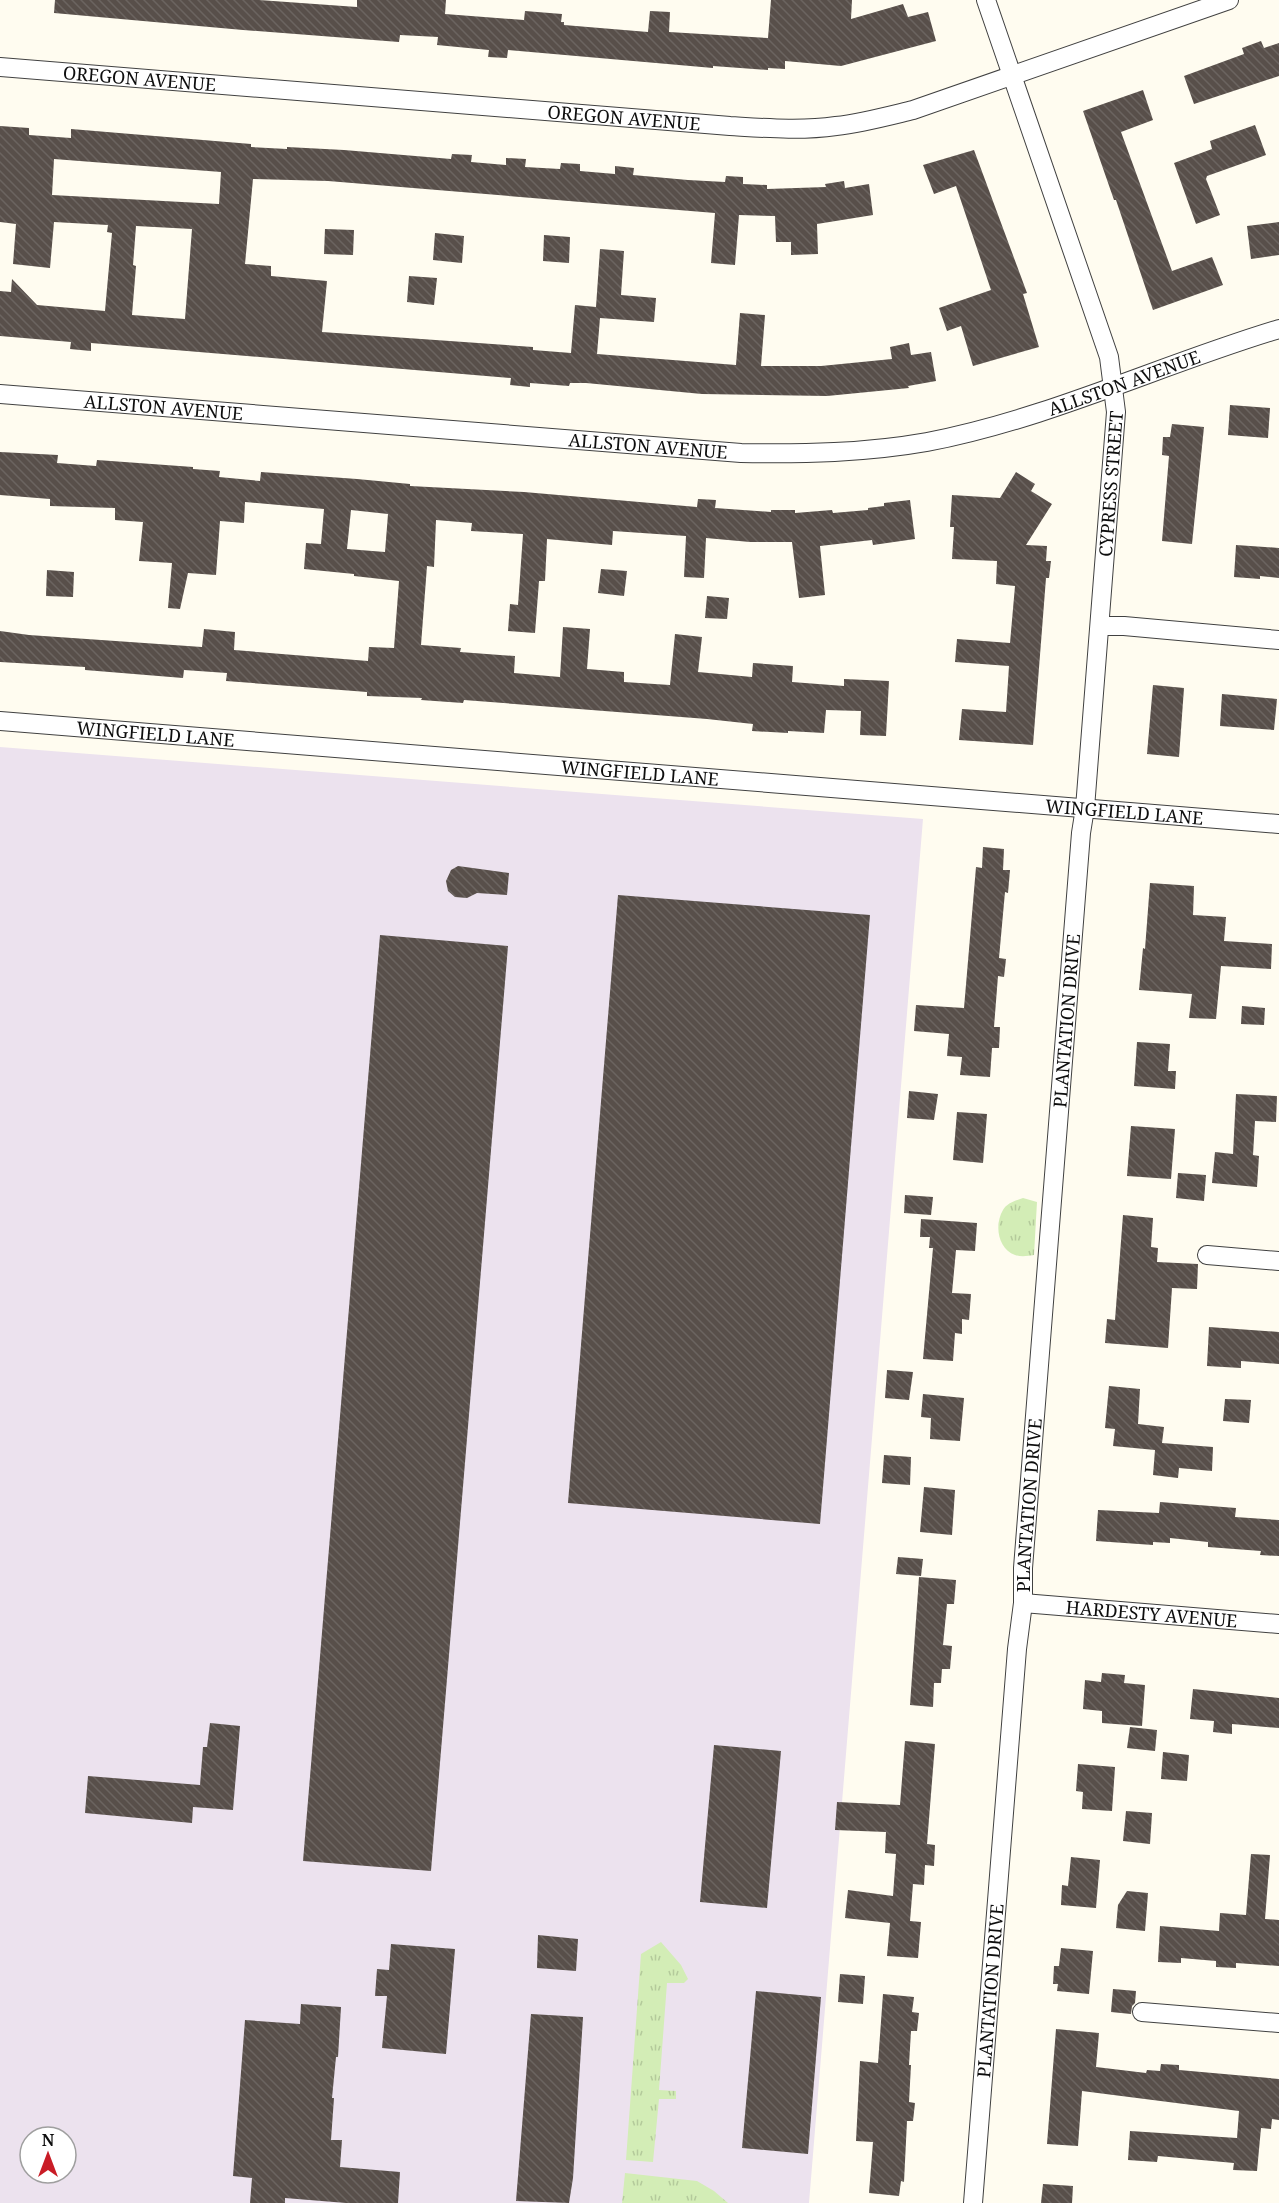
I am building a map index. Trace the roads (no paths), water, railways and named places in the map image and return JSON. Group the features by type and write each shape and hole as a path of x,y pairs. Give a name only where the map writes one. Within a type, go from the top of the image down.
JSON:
{"street":[{"name":"CYPRESS STREET","path":"986,0 1109,357 1113,386 1116,412 1085,808"},
{"name":"OREGON AVENUE","path":"0,67 730,126 778,129 834,126 913,110 1229,0"},
{"name":"ALLSTON AVENUE","path":"0,394 741,453 820,454 882,449 973,432 1279,329"},
{"path":"1100,626 1124,626 1279,640"},
{"name":"WINGFIELD LANE","path":"0,721 1279,824"},
{"name":"PLANTATION DRIVE","path":"973,2203 1017,1649 1023,1603 1023,1568 1081,833 1085,808"},
{"path":"1207,1255 1279,1261"},
{"name":"HARDESTY AVENUE","path":"1023,1603 1279,1624"},
{"path":"1142,2012 1279,2023"}]}
